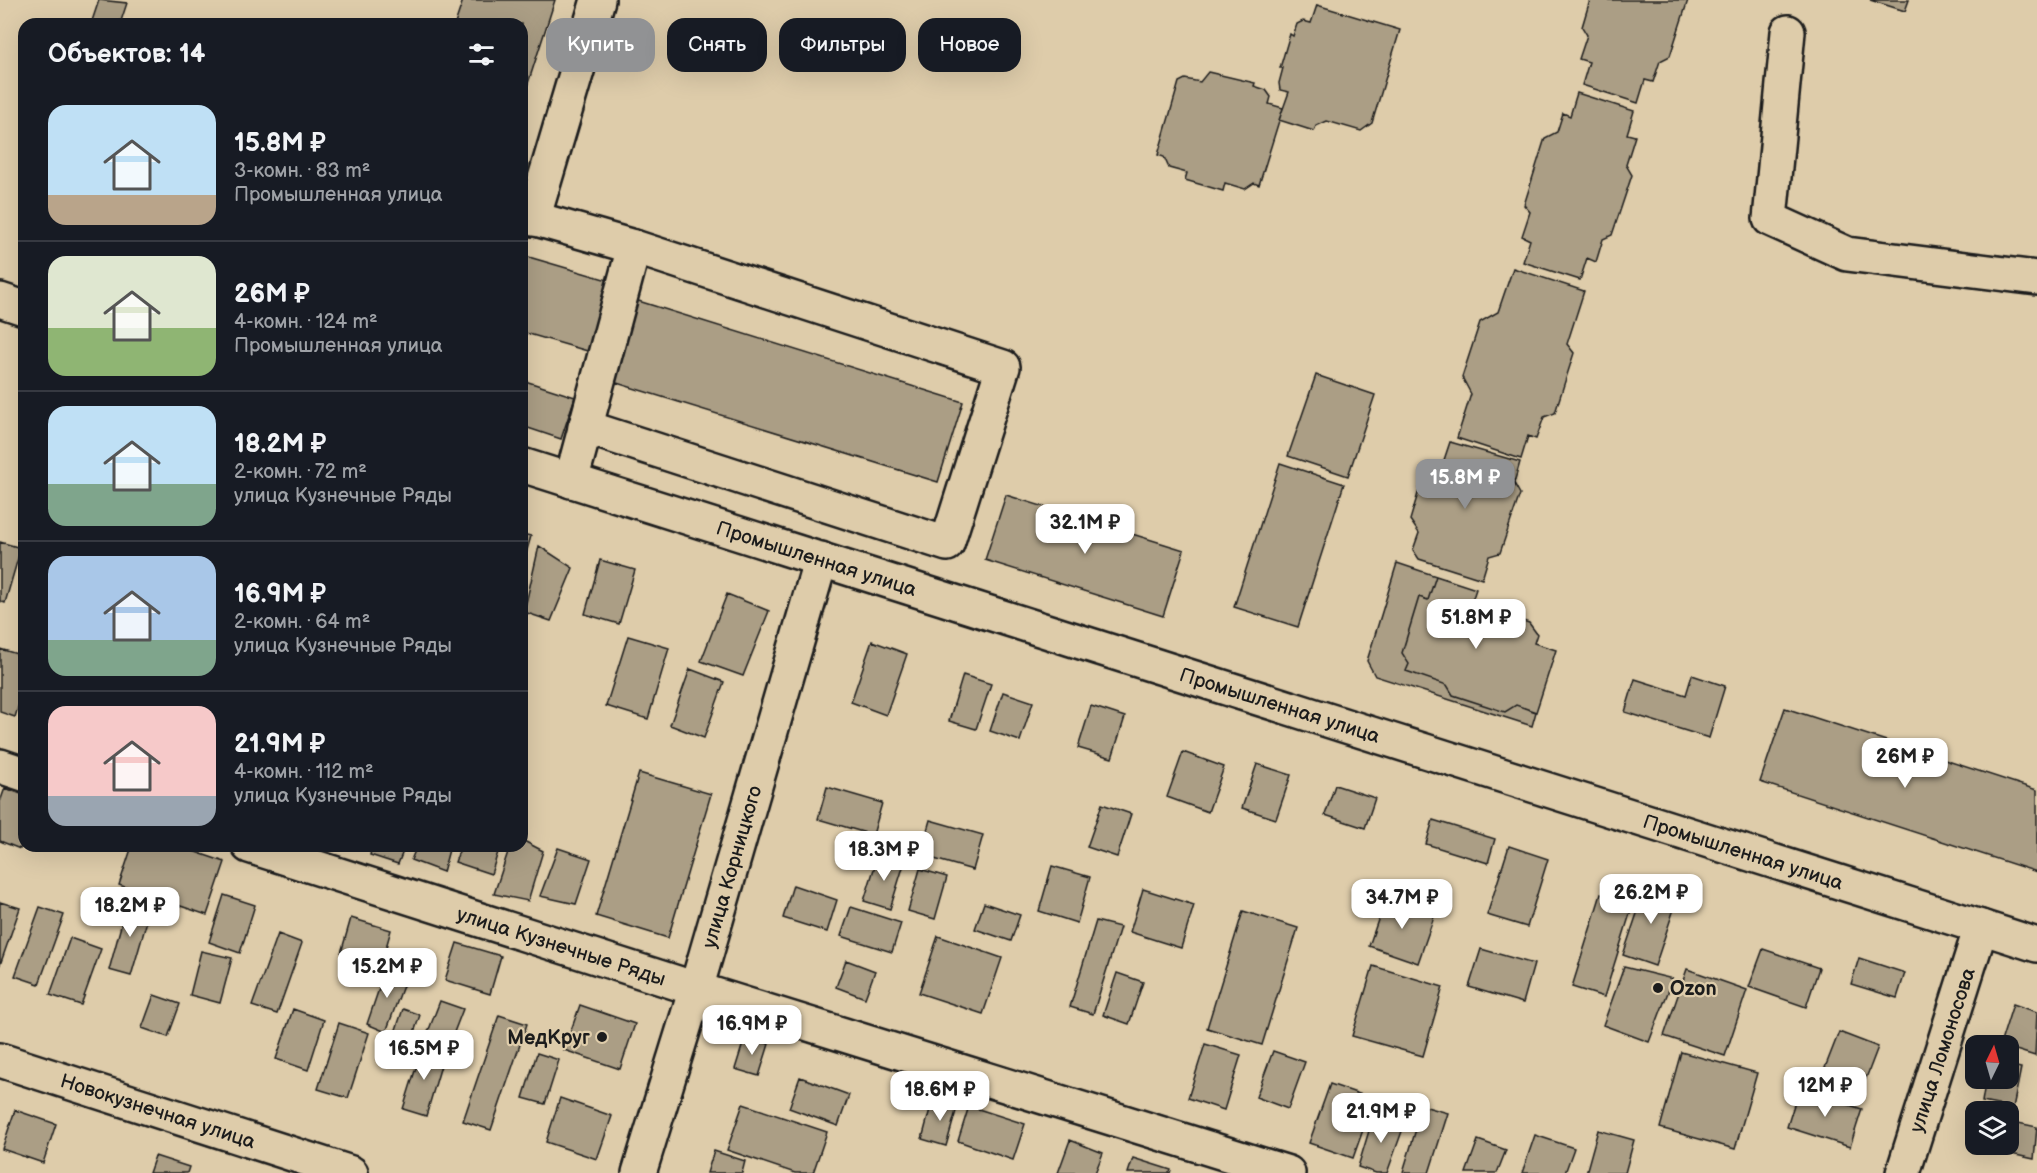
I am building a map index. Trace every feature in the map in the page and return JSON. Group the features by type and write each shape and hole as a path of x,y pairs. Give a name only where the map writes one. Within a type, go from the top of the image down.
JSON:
{"main road":[{"path":"585,427 947,544 1003,367 634,247 528,217 598,0"},
{"path":"1788,32 1770,219 1847,254 2037,278"},
{"path":"571,481 634,247"},
{"path":"0,300 18,306"},
{"name":"Промышленная улица","path":"528,467 2037,945"},
{"name":"улица Корницкого","path":"639,1173 696,989 821,559"},
{"path":"0,766 18,772"},
{"name":"улица Кузнечные Ряды","path":"268,852 696,989 1288,1173"},
{"name":"улица Ломоносова","path":"1903,1173 1981,927"},
{"name":"Новокузнечная улица","path":"0,1060 351,1173"}],"building":[{"path":"99,0 127,3 122,18 93,18"},
{"path":"463,0 555,0 549,18 546,18 546,28 528,83 528,18 457,18"},
{"path":"1590,0 1688,0 1670,56 1660,61 1653,82 1645,80 1638,103 1582,85 1589,62 1579,59 1587,35 1582,27"},
{"path":"1870,0 1909,0 1905,11"},
{"path":"1317,5 1400,30 1372,123 1361,131 1327,121 1316,126 1314,131 1279,120 1289,92 1280,90 1279,83 1283,68 1280,68 1290,34 1293,36 1297,24 1303,21 1311,23"},
{"path":"1208,72 1255,83 1254,86 1266,90 1271,97 1269,104 1283,108 1259,185 1254,183 1245,189 1225,183 1223,191 1185,180 1187,173 1169,168 1164,157 1158,155 1179,82 1185,79 1200,82"},
{"path":"1577,93 1634,111 1627,134 1635,136 1626,165 1632,175 1612,235 1603,239 1596,262 1587,258 1580,280 1523,262 1530,240 1522,236 1530,212 1524,205 1545,138 1557,132 1563,113 1570,116"},
{"path":"528,257 611,281 591,352 528,334"},
{"path":"1513,268 1584,291 1567,344 1574,353 1555,413 1544,417 1536,439 1528,436 1521,459 1457,438 1471,394 1462,377 1480,322 1498,312"},
{"path":"632,299 963,402 938,482 607,380"},
{"path":"1316,375 1375,395 1348,476 1288,456"},
{"path":"528,382 575,397 561,439 528,428"},
{"path":"1450,442 1520,462 1514,483 1520,494 1500,553 1489,556 1482,579 1419,559 1413,550 1419,533 1410,520 1423,477 1441,469"},
{"path":"1280,463 1344,484 1298,627 1234,607"},
{"path":"1006,495 1184,550 1163,616 985,560"},
{"path":"0,542 18,547 18,558 5,603 0,601"},
{"path":"539,546 573,568 551,621 528,613 528,594"},
{"path":"600,560 635,570 619,624 585,614"},
{"path":"1397,563 1436,576 1428,600 1419,597 1402,653 1409,664 1406,671 1447,685 1453,695 1505,712 1516,705 1536,712 1532,726 1375,676 1367,661"},
{"path":"1436,576 1476,589 1471,604 1529,623 1537,634 1534,643 1556,650 1536,712 1516,705 1505,712 1453,695 1447,685 1406,671 1409,664 1402,653 1419,597 1428,600"},
{"path":"727,594 769,611 743,676 701,661"},
{"path":"628,636 669,648 648,719 606,706"},
{"path":"872,641 907,654 886,715 851,702"},
{"path":"0,649 18,654 18,707 15,717 0,712"},
{"path":"690,669 724,682 704,738 670,725"},
{"path":"963,675 991,684 976,729 949,721"},
{"path":"1692,675 1725,686 1709,738 1625,712 1635,679 1686,695"},
{"path":"1003,692 1033,702 1020,741 990,731"},
{"path":"1091,706 1125,717 1112,758 1078,748"},
{"path":"1785,708 2037,790 2037,872 1760,782"},
{"path":"1183,752 1224,767 1208,812 1167,797"},
{"path":"1257,764 1291,775 1276,819 1242,808"},
{"path":"639,773 711,794 668,938 596,916"},
{"path":"1335,785 1375,798 1365,828 1325,815"},
{"path":"827,787 882,803 873,835 818,819"},
{"path":"5,788 18,793 18,848 0,841 0,802"},
{"path":"1102,804 1131,814 1117,857 1087,847"},
{"path":"930,820 983,835 973,870 920,855"},
{"path":"1433,820 1495,839 1488,863 1426,844"},
{"path":"528,843 543,851 528,901 494,894 508,852 528,852"},
{"path":"1509,846 1548,859 1527,927 1487,915"},
{"path":"558,848 591,859 576,904 540,896"},
{"path":"130,852 196,852 225,862 207,915 119,885"},
{"path":"371,852 403,852 398,864 370,855"},
{"path":"414,852 448,852 443,872 411,860"},
{"path":"459,852 498,852 491,874 455,862"},
{"path":"878,856 904,864 890,909 864,901"},
{"path":"1052,866 1090,877 1077,923 1039,911"},
{"path":"920,869 947,877 935,919 908,911"},
{"path":"1647,884 1679,894 1655,966 1623,955"},
{"path":"793,885 837,900 827,932 783,918"},
{"path":"1143,889 1194,905 1181,948 1130,932"},
{"path":"1601,894 1633,904 1604,997 1572,987"},
{"path":"224,895 255,905 240,953 209,942"},
{"path":"1386,897 1435,914 1418,963 1369,946"},
{"path":"128,900 151,907 131,976 109,970"},
{"path":"0,902 20,908 0,965"},
{"path":"984,903 1020,915 1011,941 975,929"},
{"path":"40,907 64,915 39,984 15,976"},
{"path":"851,907 901,923 892,952 841,936"},
{"path":"1243,911 1298,928 1262,1045 1207,1028"},
{"path":"351,918 391,930 381,965 341,953"},
{"path":"1096,921 1120,927 1093,1014 1070,1007"},
{"path":"278,934 302,943 277,1014 252,1006"},
{"path":"938,936 1002,958 983,1014 919,993"},
{"path":"70,938 101,949 81,1005 50,995"},
{"path":"457,943 501,956 490,994 445,980"},
{"path":"1481,949 1534,964 1523,1003 1469,987"},
{"path":"1763,949 1819,968 1806,1007 1749,987"},
{"path":"201,951 232,958 220,1003 190,995"},
{"path":"1859,958 1905,973 1897,998 1851,984"},
{"path":"846,960 875,971 865,998 836,987"},
{"path":"1373,966 1443,987 1423,1056 1352,1036"},
{"path":"1624,967 1673,979 1649,1042 1603,1025"},
{"path":"386,968 407,975 386,1032 367,1024"},
{"path":"1687,969 1747,990 1725,1056 1664,1036"},
{"path":"1117,973 1143,982 1129,1024 1103,1015"},
{"path":"154,995 180,1004 168,1037 142,1028"},
{"path":"440,1001 463,1009 451,1040 428,1032"},
{"path":"2013,1004 2037,1012 2035,1056 2019,1051 2019,1035 2003,1035"},
{"path":"580,1005 635,1024 620,1069 564,1050"},
{"path":"293,1009 324,1020 308,1070 276,1059"},
{"path":"403,1009 420,1015 403,1065 386,1059"},
{"path":"499,1015 527,1024 491,1130 463,1121"},
{"path":"339,1023 369,1033 348,1098 318,1089"},
{"path":"1839,1032 1878,1047 1860,1094 1821,1078"},
{"path":"745,1037 769,1044 759,1076 735,1069"},
{"path":"1205,1044 1241,1055 1224,1110 1188,1098"},
{"path":"423,1045 445,1052 426,1116 403,1109"},
{"path":"1273,1051 1305,1062 1288,1109 1256,1097"},
{"path":"1681,1052 1757,1073 1735,1149 1660,1128"},
{"path":"537,1053 559,1060 545,1104 523,1098"},
{"path":"800,1077 849,1095 838,1126 789,1108"},
{"path":"1330,1084 1374,1099 1353,1158 1309,1143"},
{"path":"1799,1089 1862,1109 1850,1147 1787,1127"},
{"path":"1984,1089 2017,1089 2014,1101 1982,1101"},
{"path":"560,1098 612,1116 597,1159 546,1142"},
{"path":"933,1098 958,1104 946,1146 922,1139"},
{"path":"743,1104 827,1132 813,1173 795,1173 727,1150"},
{"path":"969,1106 1025,1124 1013,1160 958,1141"},
{"path":"1423,1106 1448,1113 1429,1173 1406,1173 1403,1172"},
{"path":"15,1110 56,1124 43,1163 2,1149"},
{"path":"1375,1111 1405,1123 1387,1173 1376,1173 1358,1167"},
{"path":"2019,1123 2037,1127 2034,1159 2016,1155 2019,1155"},
{"path":"1598,1130 1634,1140 1625,1173 1586,1173"},
{"path":"1535,1135 1574,1148 1565,1173 1522,1173"},
{"path":"1070,1140 1103,1153 1095,1173 1058,1173"},
{"path":"1478,1140 1506,1150 1497,1173 1466,1173"},
{"path":"714,1151 745,1161 742,1173 707,1173"},
{"path":"155,1156 189,1167 187,1173 149,1173"},
{"path":"1133,1158 1171,1170 1170,1173 1128,1173"}],"place":[{"name":"Ozon","path":"1658,988"},
{"name":"МедКруг","path":"602,1037"}]}
